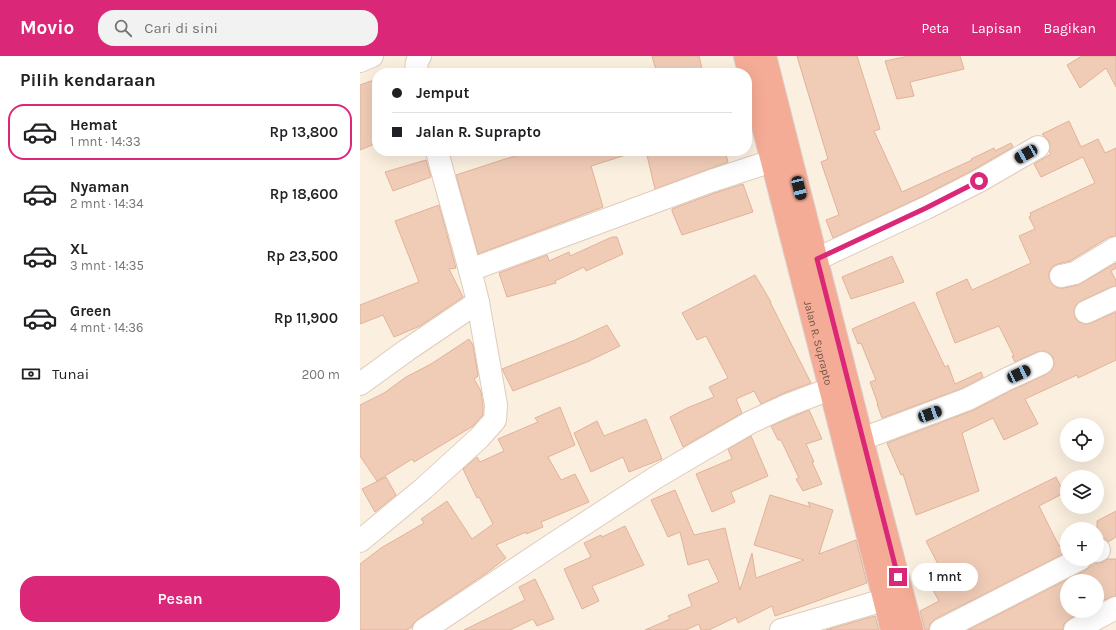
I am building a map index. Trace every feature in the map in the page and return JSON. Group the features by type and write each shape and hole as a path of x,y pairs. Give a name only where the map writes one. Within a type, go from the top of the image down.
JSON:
{"highway":[{"name":"Jalan R. Suprapto","path":"765,56 771,119 772,161 892,630"},
{"name":"Jalan R. Suprapto","path":"752,80 771,119 817,259 912,630"}],"street":[{"path":"360,61 372,56"},
{"path":"416,68 416,62 420,56"},
{"path":"817,259 979,181 1038,147"},
{"path":"360,541 424,489 479,438 495,420 496,405 478,302 438,156"},
{"path":"470,270 711,181 772,161"},
{"path":"1061,276 1075,273 1116,248"},
{"path":"1086,312 1116,298"},
{"path":"360,384 478,302"},
{"path":"862,439 968,399 1042,363"},
{"path":"424,630 655,478 751,422 788,405 830,389"},
{"path":"941,630 1067,566"},
{"path":"781,630 884,600"},
{"path":"1075,630 1116,608"}],"building":[{"path":"652,56 699,56 702,68 656,68"},
{"path":"797,56 857,56 880,129 874,131 902,192 972,160 971,159 994,148 995,151 1011,143 1013,147 921,197 833,238 826,220 839,215 821,162 828,159"},
{"path":"909,56 960,56 964,69 910,82 914,96 897,99 885,61"},
{"path":"1082,56 1116,56 1116,87 1106,68 1080,88 1067,65"},
{"path":"372,81 372,145 360,150 360,85"},
{"path":"1069,121 1081,147 1098,139 1105,153 1116,148 1116,236 1109,237 1070,261 1053,266 1049,272 1049,278 1052,284 1058,288 1078,285 1116,263 1116,268 1111,271 1116,281 1116,286 1081,301 1076,305 1074,311 1075,318 1079,322 1085,324 1091,323 1116,312 1116,360 1078,378 1077,375 1025,399 1038,424 1004,440 993,418 962,433 979,491 916,515 903,474 901,475 887,443 974,410 1047,374 1052,370 1054,364 1053,357 1044,351 1037,352 1015,362 1012,356 1014,356 999,326 955,343 936,293 967,279 972,290 1031,263 1019,236 1035,229 1029,217 1031,216 1030,213 1095,183 1083,157 1041,177 1034,164 1051,154 1049,151 1049,141 1042,134"},
{"path":"516,156 623,156 591,166 603,207 478,254 456,175"},
{"path":"647,156 726,156 728,162 655,189"},
{"path":"426,160 431,177 393,191 385,172"},
{"path":"743,184 753,212 682,235 672,209"},
{"path":"439,205 456,268 449,269 463,297 420,326 394,337 383,315 360,324 360,305 419,282 395,221"},
{"path":"612,237 617,237 623,254 586,271 584,267 555,281 556,283 507,297 499,273 547,255 549,261 569,252 570,256"},
{"path":"892,256 904,282 851,299 842,277"},
{"path":"755,275 771,302 811,383 784,393 761,404 754,391 736,399 742,413 683,447 670,417 714,397 709,387 728,378 706,336 697,340 682,313"},
{"path":"914,302 945,367 948,365 955,384 981,372 983,377 963,388 882,418 870,382 876,380 861,343 858,344 852,329"},
{"path":"607,325 620,346 587,362 513,391 502,369 575,340"},
{"path":"469,339 473,345 478,376 474,379 481,391 483,415 473,426 414,462 412,459 377,481 360,456 360,405 384,393 406,377 431,364"},
{"path":"560,407 575,445 548,457 561,480 575,474 589,502 541,522 543,527 526,534 526,532 496,545 506,558 417,620 412,627 407,630 360,630 360,564 381,548 424,523 421,519 447,501 472,539 493,524 479,497 477,498 463,469 477,457 480,462 504,451 498,439 538,422 535,418"},
{"path":"809,410 822,439 806,444 822,484 803,491 796,479 799,478 781,440 778,440 771,426"},
{"path":"646,419 662,459 629,472 623,457 591,472 574,433 597,421 604,436"},
{"path":"751,436 768,476 731,492 735,502 712,512 696,474 732,459 728,449"},
{"path":"386,477 396,495 375,512 362,489"},
{"path":"1056,477 1060,485 1060,495 1039,506 1060,546 1060,556 935,619 930,624 929,630 925,630 920,611 939,601 924,574 939,566 926,541"},
{"path":"675,490 694,535 725,528 740,590 752,553 756,578 804,560 754,545 770,495 810,507 808,502 833,510 819,554 856,540 867,583 775,616 772,606 738,623 736,617 709,630 701,630 699,624 686,630 645,630 670,619 668,616 692,606 688,595 719,582 708,559 688,565 680,532 668,537 651,500"},
{"path":"1116,511 1116,537 1108,542 1104,539 1104,522 1097,521"},
{"path":"625,526 644,565 592,586 599,601 582,609 564,569 591,557 584,543 601,535 602,537"},
{"path":"1107,559 1116,559 1116,596 1104,600 1104,574 1078,574 1090,566 1104,566 1104,561"},
{"path":"535,579 554,619 537,626 533,619 510,630 464,630 525,600 519,587"},
{"path":"1060,583 1060,618 1071,618 1064,624 1063,630 968,630"},
{"path":"875,616 879,630 826,630"}],"route":[{"path":"898,577 817,259 926,208 979,181"}]}
